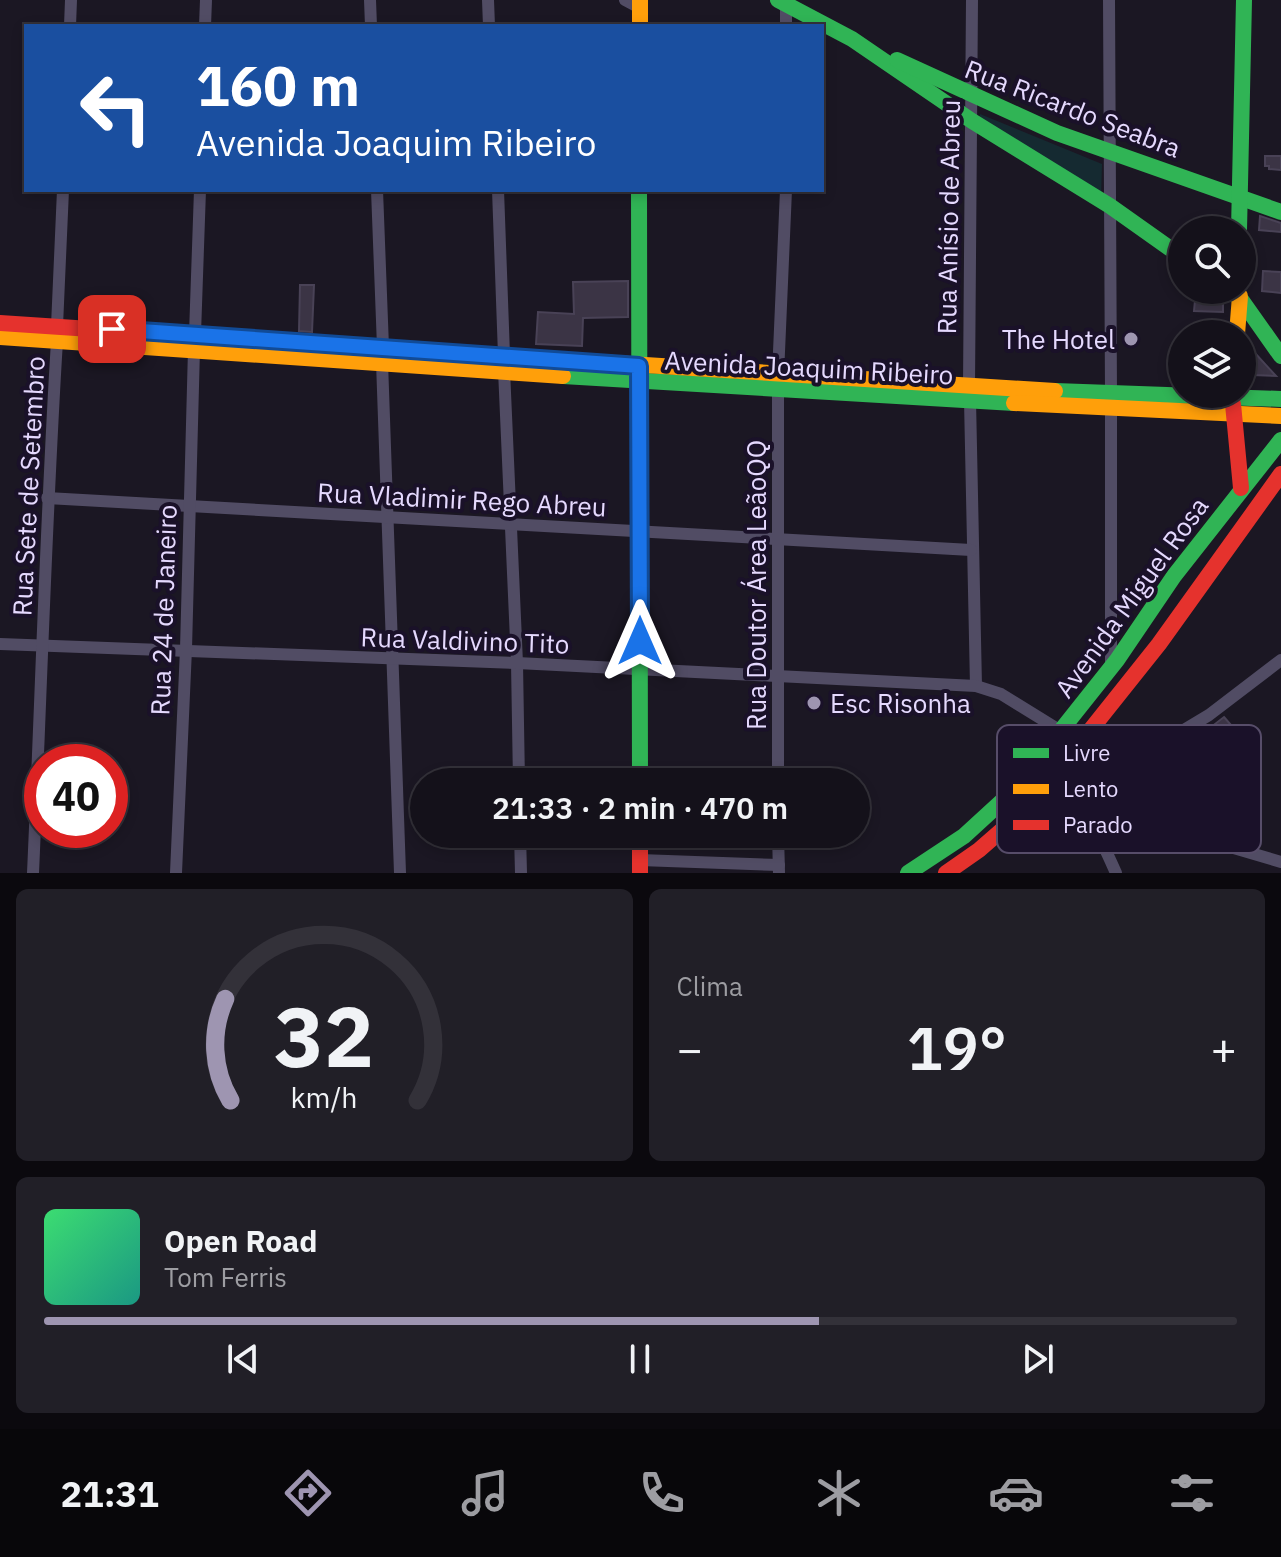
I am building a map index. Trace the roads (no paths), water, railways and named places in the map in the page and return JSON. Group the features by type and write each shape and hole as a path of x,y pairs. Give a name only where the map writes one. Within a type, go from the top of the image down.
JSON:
{"main road":[{"path":"1239,216 1244,0"},
{"path":"783,1 852,39 972,121 1110,206 1168,247"},
{"name":"Rua Ricardo Seabra","path":"852,39 972,95 1109,152 1238,194 1281,212"},
{"path":"639,192 640,768"},
{"path":"1244,304 1281,356"},
{"name":"Avenida Joaquim Ribeiro","path":"0,323 57,334"},
{"name":"Avenida Joaquim Ribeiro","path":"0,337 57,334 194,341 640,374 1111,402 1168,402"},
{"name":"Avenida Joaquim Ribeiro","path":"1256,401 1281,399"},
{"path":"1233,408 1241,488"},
{"name":"Avenida Joaquim Ribeiro","path":"1251,408 1281,416"},
{"name":"Avenida Miguel Rosa","path":"1066,725 1111,668 1174,576 1281,440"},
{"name":"Avenida Miguel Rosa","path":"1094,725 1159,644 1281,474"},
{"name":"Avenida Miguel Rosa","path":"908,873 964,836 997,806"},
{"name":"Avenida Miguel Rosa","path":"946,873 997,834"}],"street":[{"path":"70,24 71,0"},
{"path":"205,24 206,0"},
{"path":"370,0 371,24"},
{"path":"488,0 489,24"},
{"path":"625,0 640,4"},
{"name":"Rua Anísio de Abreu","path":"972,0 969,393 976,686"},
{"path":"1109,0 1111,668"},
{"path":"783,1 786,24"},
{"name":"Rua Sete de Setembro","path":"33,873 44,645 47,498 63,192"},
{"name":"Rua 24 de Janeiro","path":"176,873 200,192"},
{"path":"377,192 400,873"},
{"path":"498,192 519,768"},
{"name":"Rua Doutor Área LeãoQQ","path":"778,768 779,382 786,192"},
{"name":"Rua Vladimir Rego Abreu","path":"47,498 971,550"},
{"name":"Rua Valdivino Tito","path":"0,644 517,663 976,686 1001,694 1051,725"},
{"path":"1192,725 1281,660"},
{"path":"520,848 521,873"},
{"path":"640,866 779,869 778,848"},
{"path":"1107,853 1116,873"},
{"path":"1250,853 1281,862"}],"place":[{"name":"The Hotel","path":"1131,339"},
{"name":"Esc Risonha","path":"814,703"}]}
